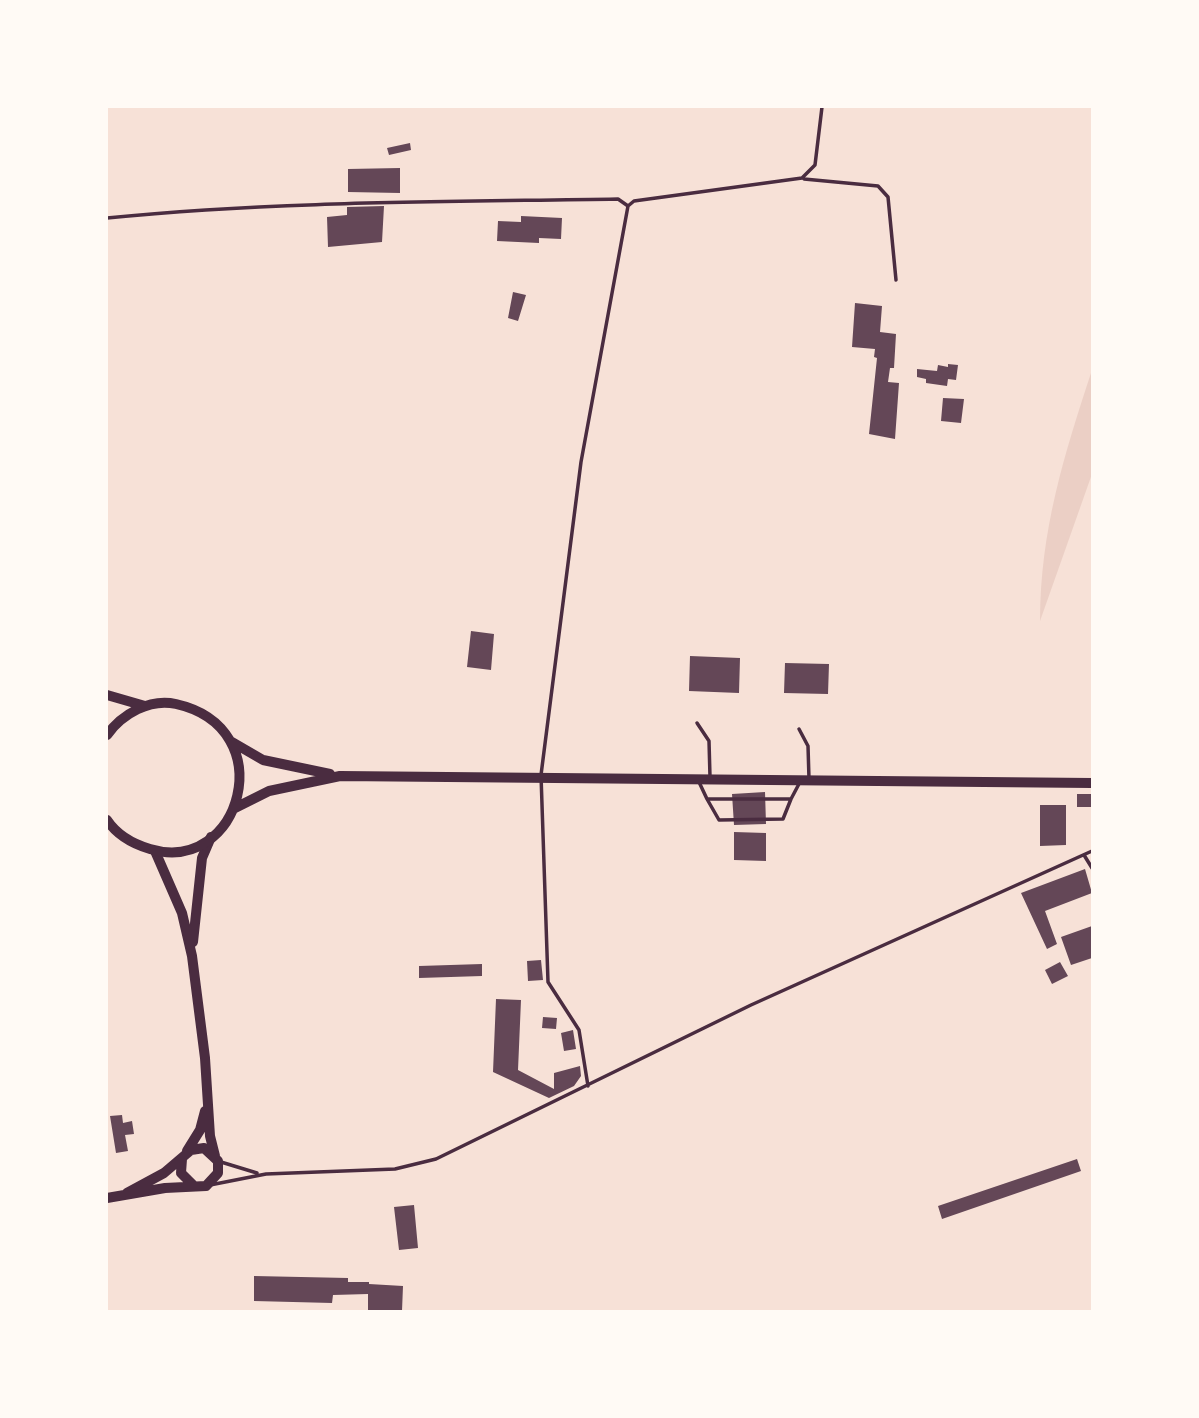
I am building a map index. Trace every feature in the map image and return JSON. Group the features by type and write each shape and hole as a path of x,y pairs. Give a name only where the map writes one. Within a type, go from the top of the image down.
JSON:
{"main road":[{"path":"107,695 145,706"},
{"path":"107,735 128,714 145,706 170,703 195,708 217,722 232,742 263,760 340,776"},
{"path":"232,742 240,775 234,808"},
{"path":"192,956 195,900 202,858 211,837 234,808 269,791 307,780 340,776 541,775 704,780 1092,783"},
{"path":"107,820 122,836 155,850 184,849 211,837"},
{"path":"107,1198 127,1193 206,1186 215,1179 217,1159 207,1104 205,1058 192,956 183,913 155,850"},
{"path":"194,1186 181,1172 184,1156 200,1130 207,1104"},
{"path":"127,1193 154,1179 184,1156 204,1149 217,1159"}],"lane":[{"path":"802,178 815,165 822,107"},
{"path":"588,1086 579,1030 548,982 541,775 581,462 628,206 634,201 802,178 878,186 888,197 897,280"},
{"path":"107,218 175,211 382,201 618,199 628,206"},
{"path":"697,723 709,741 704,780 707,799 719,820 783,819 791,799 805,781 808,746 799,729"},
{"path":"707,799 791,799"},
{"path":"206,1186 266,1174 395,1169 436,1159 871,949 1092,851"},
{"path":"1084,855 1092,868"},
{"path":"217,1159 243,1171 266,1174"}],"shaded area":[{"path":"1092,370 1092,474 1040,621 1049,524 1063,463"}],"building":[{"path":"410,143 411,150 389,155 387,148"},
{"path":"400,168 400,193 348,192 348,169"},
{"path":"384,206 382,242 328,247 327,217 347,215 347,207"},
{"path":"521,216 562,218 561,239 539,238 539,243 497,241 498,221 521,222"},
{"path":"513,292 526,295 518,321 508,318"},
{"path":"855,303 882,306 880,332 896,334 894,368 890,368 888,382 899,383 895,439 869,434 877,358 874,357 875,349 852,347"},
{"path":"948,364 958,365 956,380 948,379 947,386 926,383 926,379 917,377 917,369 937,371 938,365 948,367"},
{"path":"943,398 964,399 961,423 941,421"},
{"path":"471,631 494,634 491,670 467,667"},
{"path":"690,656 740,658 739,693 689,691"},
{"path":"785,663 829,664 828,694 784,693"},
{"path":"765,792 766,824 734,825 732,794"},
{"path":"1077,794 1092,794 1092,807 1077,807"},
{"path":"1040,805 1066,805 1066,845 1040,846"},
{"path":"734,832 766,833 766,861 734,860"},
{"path":"1085,869 1092,893 1045,911 1057,944 1047,949 1021,893"},
{"path":"1092,926 1092,958 1071,965 1061,937"},
{"path":"541,960 543,980 528,981 527,961"},
{"path":"1060,962 1068,976 1052,984 1045,970"},
{"path":"482,964 482,976 419,978 419,966"},
{"path":"496,999 521,1000 518,1070 554,1089 554,1073 580,1066 581,1076 574,1086 549,1098 493,1072"},
{"path":"543,1017 557,1018 556,1029 542,1028"},
{"path":"573,1030 576,1049 564,1051 561,1033"},
{"path":"122,1115 123,1123 132,1121 134,1134 125,1135 128,1151 116,1153 110,1116"},
{"path":"1077,1159 1081,1171 942,1219 938,1206"},
{"path":"414,1205 418,1248 399,1250 394,1207"},
{"path":"254,1276 348,1278 348,1282 403,1286 402,1311 368,1311 368,1294 333,1295 332,1303 254,1301"}]}
